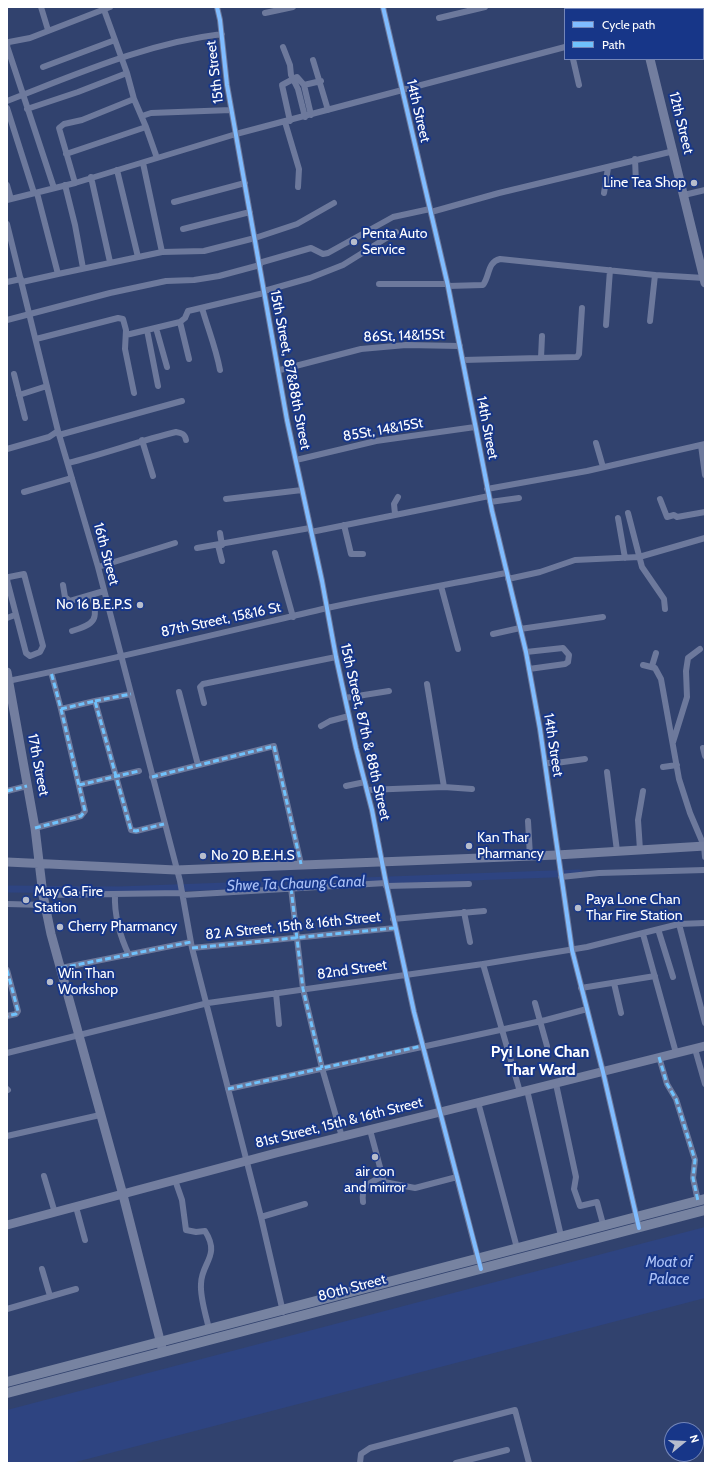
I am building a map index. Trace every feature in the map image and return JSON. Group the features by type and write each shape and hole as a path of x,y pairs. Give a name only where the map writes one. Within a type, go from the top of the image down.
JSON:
{"main road":[{"name":"80th Street","path":"7,1382 603,1224 701,1200"},
{"name":"80th Street","path":"7,1393 705,1210"}],"street":[{"path":"41,7 48,30"},
{"path":"54,188 22,95 7,45 9,42 23,40 103,8 110,7"},
{"name":"15th Street","path":"217,7 222,34 227,85 236,134"},
{"path":"265,13 293,7"},
{"name":"14th Street","path":"383,7 447,285 489,496 526,652 545,763 557,855 572,950 603,1072 639,1228"},
{"path":"439,18 484,7"},
{"path":"103,8 128,73 134,99 142,116 157,158"},
{"path":"7,101 121,58 182,40 222,34"},
{"path":"43,67 115,40"},
{"path":"283,47 308,116"},
{"path":"7,186 9,200 75,183 236,134 564,47"},
{"path":"313,60 321,81 328,110"},
{"path":"573,60 579,85"},
{"name":"12th Street","path":"650,60 674,151 704,281"},
{"path":"27,109 128,73"},
{"path":"298,187 299,169 287,121 282,85 297,76 304,86 308,116"},
{"path":"304,86 321,81"},
{"path":"75,183 59,130 61,126 101,114 134,99"},
{"path":"7,108 35,193 58,274"},
{"path":"142,116 151,113 231,110"},
{"path":"66,154 146,127"},
{"name":"15th Street, 87&88th Street","path":"236,134 296,460 327,608"},
{"path":"7,320 117,291 166,281 194,280 220,276 311,248 323,254 328,253 393,217 430,210 608,168 635,159 674,151"},
{"path":"635,159 636,183"},
{"path":"143,163 162,252"},
{"path":"604,193 608,168"},
{"path":"117,170 138,257"},
{"path":"91,177 110,262"},
{"path":"174,202 245,183"},
{"path":"65,185 75,225 83,268"},
{"path":"684,195 705,190"},
{"path":"7,282 58,274 162,252 204,251 255,238 297,224 334,203"},
{"path":"183,229 250,212"},
{"name":"16th Street","path":"7,224 59,433 98,567 180,881 192,945 208,1003 228,1089 261,1217 282,1309"},
{"path":"126,335 180,322 185,318 188,311 264,292 310,278 343,265 396,232"},
{"path":"379,284 483,285 491,265 495,260 500,259 704,281"},
{"path":"606,325 610,270"},
{"path":"650,321 655,275"},
{"path":"202,308 208,331 215,346 220,370"},
{"path":"463,360 572,358 579,354 582,308"},
{"path":"36,339 121,318 124,322 126,335 125,349 134,393"},
{"path":"180,322 189,360"},
{"path":"156,328 167,367"},
{"path":"146,330 158,386"},
{"path":"541,358 542,336"},
{"name":"86St, 14&15St","path":"280,370 361,349 406,345 460,346"},
{"path":"14,374 25,418"},
{"path":"19,395 47,386"},
{"path":"7,449 59,433 182,401"},
{"name":"85St, 14&15St","path":"296,460 376,441 475,427"},
{"path":"68,463 142,440 176,432 185,436 186,440"},
{"path":"142,440 153,476"},
{"path":"596,443 603,467"},
{"path":"197,548 344,525 489,496 603,467 703,445 705,475"},
{"path":"24,492 72,478"},
{"path":"226,499 302,490"},
{"path":"489,496 519,498"},
{"path":"395,514 394,504 398,497"},
{"path":"660,499 667,517 674,515 677,517 705,512"},
{"path":"628,513 639,557 647,574 664,599 665,609"},
{"path":"618,518 625,558"},
{"path":"344,525 351,554 363,554"},
{"path":"220,533 222,561"},
{"name":"87th Street, 15&16 St","path":"8,681 214,636 327,608 441,586 540,572 575,560 639,557 705,538"},
{"path":"98,567 175,543"},
{"path":"275,553 293,617"},
{"path":"24,574 43,646 40,652 27,655 16,615 7,578 24,574"},
{"path":"63,585 67,601 75,601 104,591"},
{"path":"441,586 458,649"},
{"path":"72,631 88,626 93,621 95,607 92,595"},
{"name":"15th Street, 87th & 88th Street","path":"327,608 336,657 382,860"},
{"path":"7,618 16,615"},
{"path":"493,634 603,617"},
{"path":"526,652 563,648 568,655 568,662 565,664 529,669"},
{"path":"673,742 687,697 686,671 688,658 700,649"},
{"path":"652,666 656,653"},
{"path":"204,703 200,687 203,684 336,657"},
{"path":"643,665 652,666 659,672 668,726 673,742 682,790 704,846 705,857"},
{"path":"35,828 84,814 85,811 62,709 51,672"},
{"name":"17th Street","path":"8,681 35,828 45,904 100,1115 123,1195 163,1352"},
{"path":"427,684 444,787"},
{"path":"345,698 389,691"},
{"path":"179,692 198,765"},
{"path":"62,709 130,694"},
{"path":"95,701 131,830 136,831 164,824"},
{"path":"321,726 330,721 349,716"},
{"path":"152,778 274,746 301,864"},
{"path":"703,748 705,756"},
{"path":"545,763 585,759"},
{"path":"663,767 677,765"},
{"path":"79,785 139,771"},
{"path":"607,772 617,851"},
{"path":"346,786 365,782"},
{"path":"7,791 27,786"},
{"path":"367,790 444,787 472,789"},
{"path":"640,850 638,820 643,791"},
{"path":"528,821 530,856"},
{"path":"7,862 176,870 382,860 557,855 704,846"},
{"path":"382,860 393,919 422,1046 481,1269"},
{"path":"561,877 650,870 705,870"},
{"path":"43,895 182,893 386,883 469,884"},
{"path":"291,888 303,989 322,1068 342,1137"},
{"path":"114,894 119,925 124,945 129,955"},
{"path":"7,904 45,904"},
{"path":"393,919 484,911"},
{"path":"464,912 470,942"},
{"name":"82nd Street","path":"79,1035 208,1003 572,950 643,934 679,924 705,923"},
{"path":"679,924 705,1023"},
{"name":"82 A Street, 15th & 16th Street","path":"61,968 192,945 297,938 396,928"},
{"path":"658,929 673,976"},
{"path":"643,934 676,1053"},
{"path":"483,964 523,1091 561,1236"},
{"path":"7,970 18,1011 16,1014 7,1016"},
{"path":"581,988 655,976"},
{"path":"614,983 621,1013"},
{"path":"276,993 280,1024"},
{"path":"535,1003 541,1021 546,1046"},
{"path":"228,1089 502,1028 541,1021 587,1009"},
{"path":"7,1053 79,1035"},
{"name":"81st Street, 15th & 16th Street","path":"7,1225 440,1111 556,1084 705,1046"},
{"path":"695,1049 705,1084"},
{"path":"659,1057 667,1084 676,1099 695,1160 693,1178 701,1200"},
{"path":"556,1084 576,1177 574,1189 580,1206 598,1202 603,1224"},
{"path":"478,1102 517,1248"},
{"path":"7,1136 100,1115"},
{"path":"370,1130 381,1177 386,1183 416,1188 457,1177"},
{"path":"44,1176 55,1213"},
{"path":"363,1202 363,1189 381,1177"},
{"path":"175,1180 182,1200 186,1230 196,1232 205,1231 208,1237 211,1256 200,1282 210,1329"},
{"path":"261,1217 305,1204"},
{"path":"76,1207 86,1240"},
{"path":"42,1269 50,1296"},
{"path":"7,1309 76,1289"},
{"path":"282,1309 285,1320"},
{"path":"360,1463 361,1454 372,1448 515,1410 529,1463"},
{"path":"456,1463 508,1450"}],"water":[{"name":"Moat of Palace","path":"705,1227 705,1298 72,1463 7,1463 7,1410"}],"waterway":[{"name":"Shwe Ta Chaung Canal","path":"7,889 119,890 579,873"}],"marked path":[{"path":"35,828 81,816 85,811 51,672"},
{"path":"95,701 131,694"},
{"path":"61,709 95,701 131,830 136,831 164,824"},
{"path":"152,777 274,746 301,864"},
{"path":"79,785 139,771"},
{"path":"7,791 27,786"},
{"path":"291,888 303,989 322,1068"},
{"path":"192,948 395,928"},
{"path":"61,968 191,942"},
{"path":"7,970 18,1011 16,1014 7,1016"},
{"path":"228,1089 422,1046"},
{"path":"659,1057 667,1084 676,1099 695,1160 693,1178 698,1201"}],"cycle path":[{"path":"217,7 220,20 227,85 287,420 322,581 336,657 356,748 372,810 414,1012 481,1269"},
{"path":"383,7 448,286 492,511 526,652 540,729 572,950 603,1072 639,1228"}],"place":[{"name":"Line Tea Shop","path":"694,183"},
{"name":"Penta Auto Service","path":"354,242"},
{"name":"No 16 B.E.P.S","path":"140,605"},
{"name":"Kan Thar Pharmancy","path":"469,846"},
{"name":"No 20 B.E.H.S","path":"203,856"},
{"name":"May Ga Fire Station","path":"26,900"},
{"name":"Paya Lone Chan Thar Fire Station","path":"578,908"},
{"name":"Cherry Pharmancy","path":"60,927"},
{"name":"Win Than Workshop","path":"50,982"},
{"name":"air con and mirror","path":"375,1157"}],"district":[{"name":"Pyi Lone Chan Thar Ward","path":"540,1061"}]}
